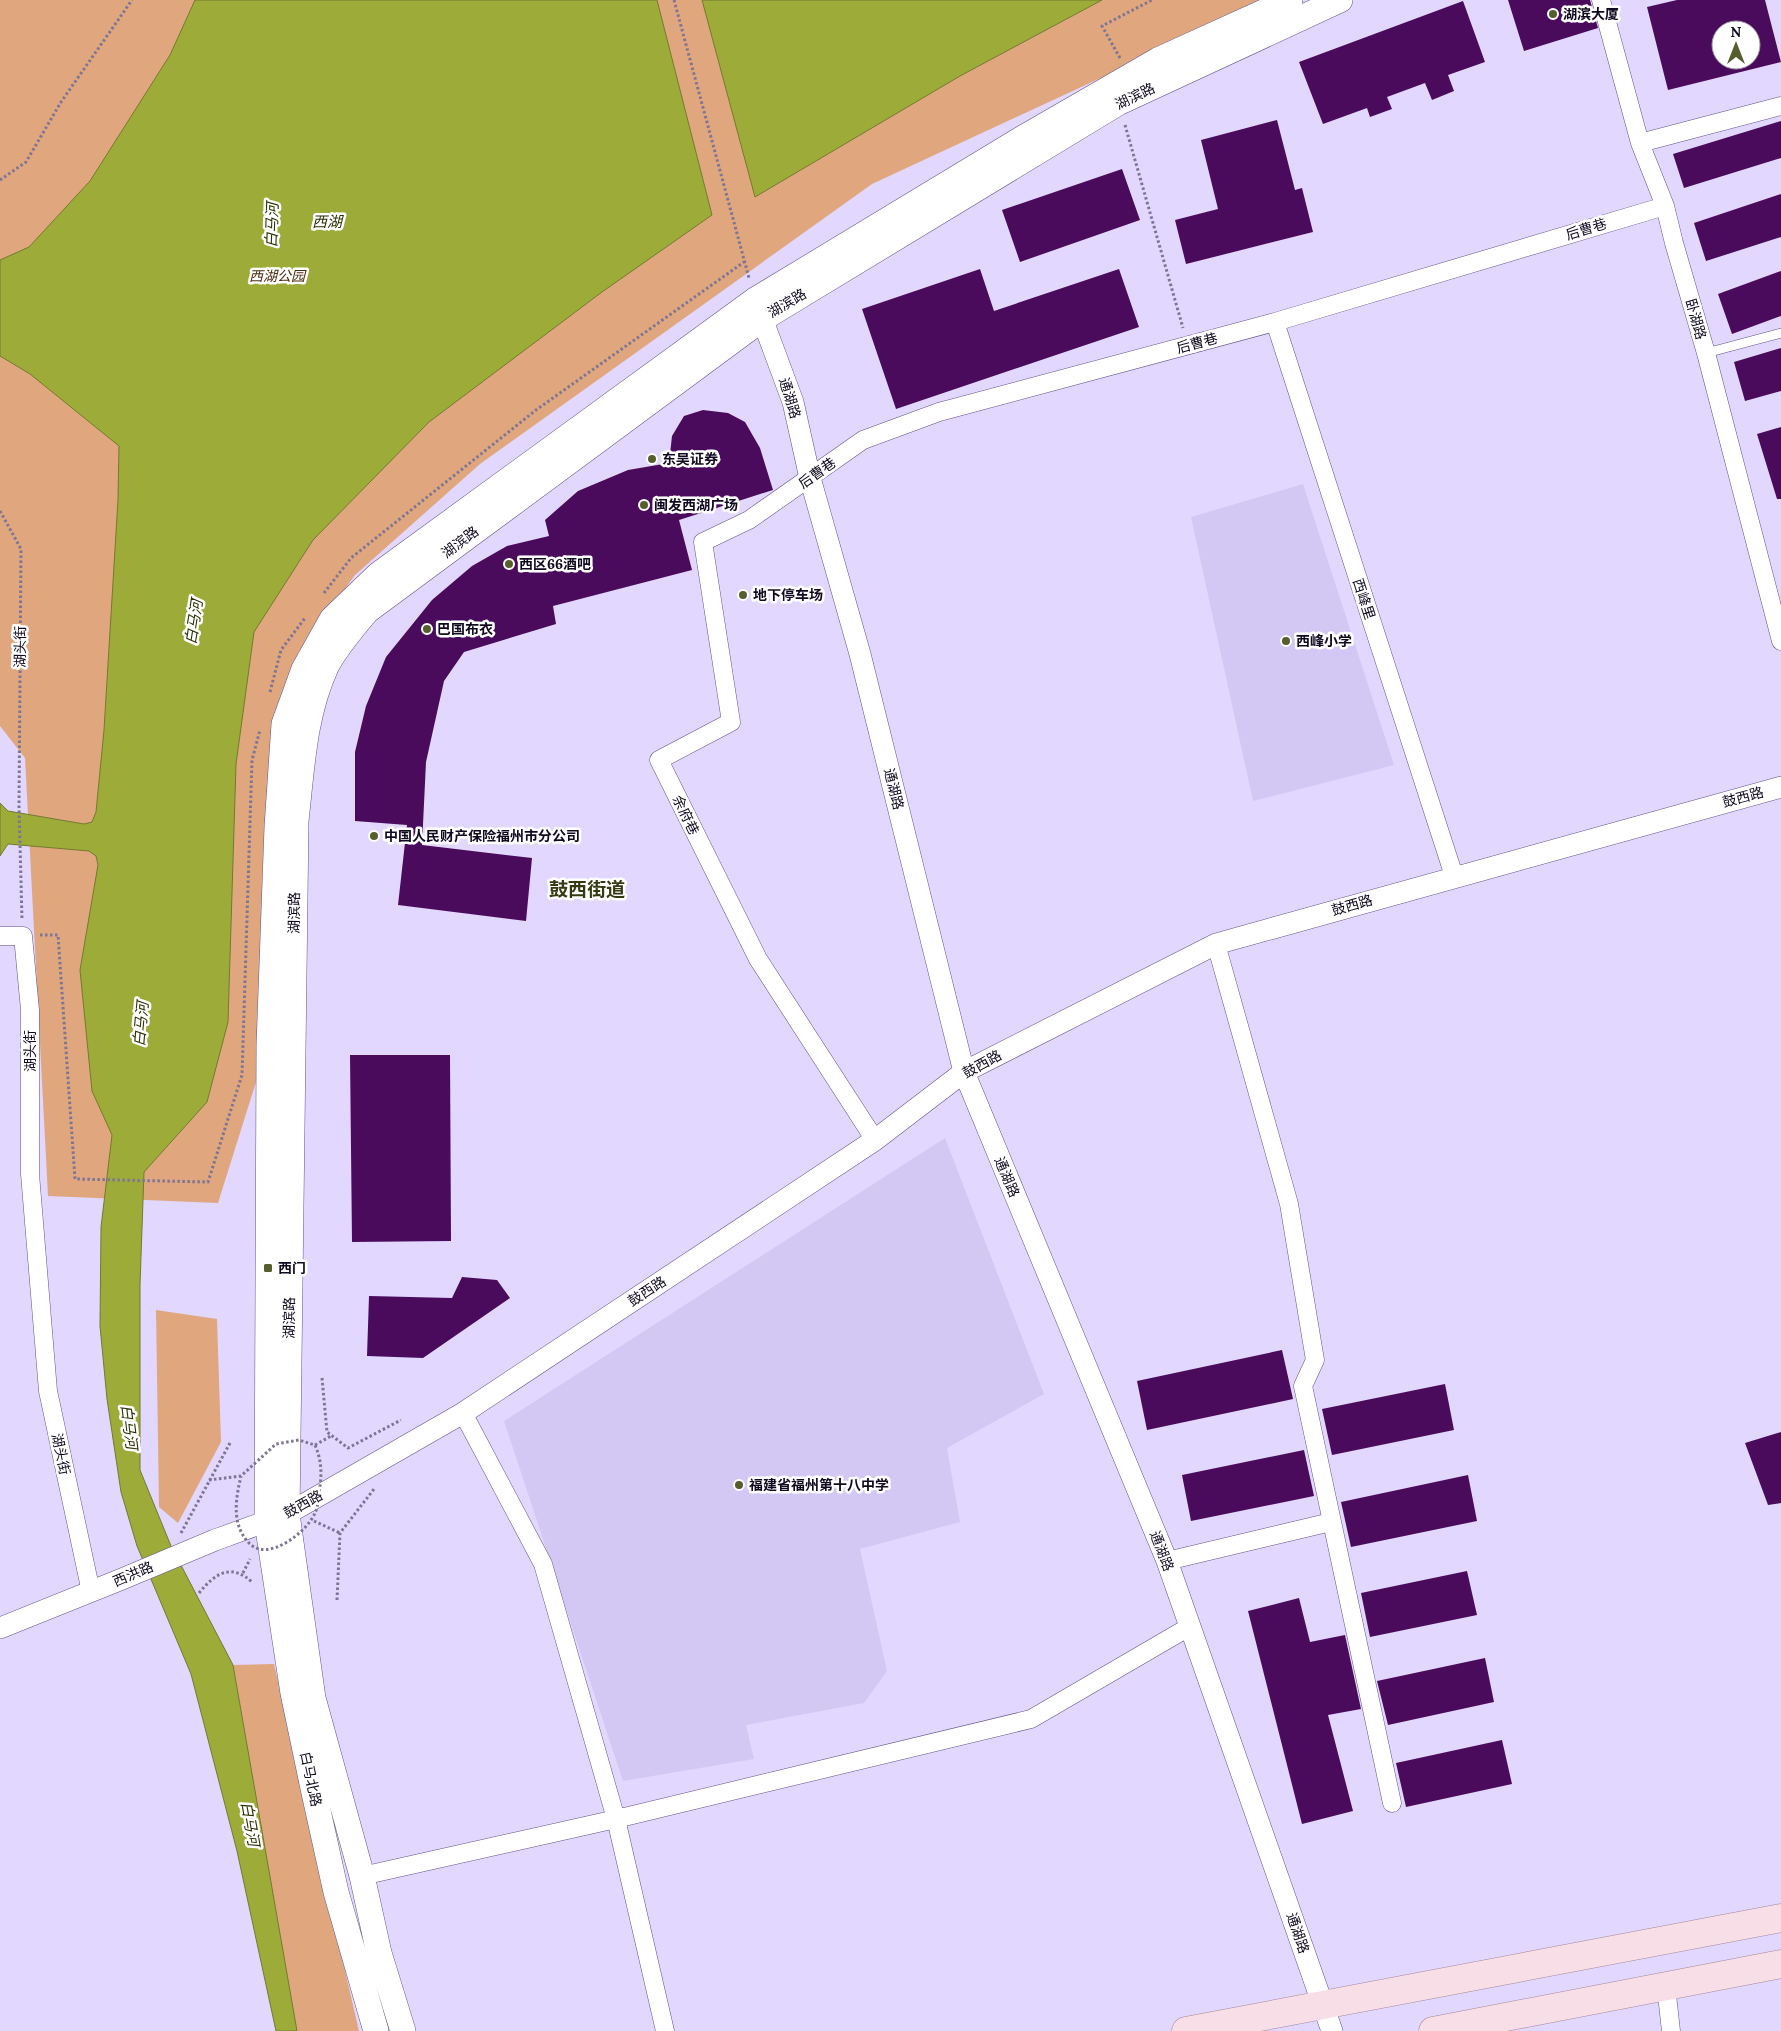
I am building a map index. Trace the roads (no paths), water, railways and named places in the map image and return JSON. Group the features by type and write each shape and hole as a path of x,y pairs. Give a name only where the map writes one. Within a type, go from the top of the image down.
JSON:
{"main road":[{"name":"湖滨路","path":"277,1518 269,1045 277,827 284,724 304,670 332,619 379,574 758,310 1023,138 1158,60 1290,0"},
{"name":"湖滨路","path":"758,310 1118,103 1340,0"},
{"path":"277,1518 313,1698 362,1876 379,1953 403,2031"},
{"name":"白马北路","path":"277,1518 293,1693 336,1892 376,2031"},
{"path":"1186,2031 1328,2019 1781,1918"},
{"path":"1433,2031 1781,1964"}],"street":[{"name":"卧湖路","path":"1601,0 1640,143 1665,206 1706,353 1781,641"},
{"path":"1640,143 1781,106"},
{"name":"后曹巷","path":"749,520 863,440 939,412 1275,322 1665,206"},
{"name":"通湖路","path":"758,310 793,402 810,478 860,654 964,1072 1167,1561 1188,1627 1328,2019"},
{"name":"西峰里","path":"1275,322 1454,876"},
{"name":"余府巷","path":"749,520 702,542 731,722 659,760 758,959 875,1140"},
{"name":"鼓西路","path":"277,1518 463,1413 875,1140 964,1072 1216,944 1454,876 1781,787"},
{"name":"湖头街","path":"0,936 23,936 30,1010 30,1174 48,1391 91,1592"},
{"path":"1216,944 1289,1204 1315,1360 1303,1386 1392,1803"},
{"path":"463,1413 543,1564 616,1819 665,2031"},
{"name":"西洪路","path":"0,1628 122,1580 215,1540 277,1518"},
{"path":"1167,1561 1331,1522"},
{"path":"362,1876 616,1819 1031,1720 1188,1627"},
{"path":"1666,1986 1671,2031"}],"lane":[{"path":"1706,353 1781,333"}],"water":[{"name":"西湖","path":"195,0 657,0 712,215 602,292 429,422 313,540 254,632 236,764 228,1022 207,1102 144,1172 140,1285 140,1470 171,1546 233,1665 297,2031 276,2031 237,1851 191,1674 137,1546 121,1492 107,1399 100,1326 101,1227 112,1135 92,1091 80,970 98,865 96,856 89,851 8,844 0,856 0,803 8,811 84,824 92,822 96,812 104,730 118,500 119,446 30,374 0,356 0,260 29,247 90,181 170,55"},
{"path":"702,0 1102,0 960,76 755,197"}],"place":[{"name":"湖滨大厦","path":"1553,14"},
{"name":"东吴证券","path":"652,459"},
{"name":"闽发西湖广场","path":"644,505"},
{"name":"西区66酒吧","path":"509,564"},
{"name":"地下停车场","path":"743,595"},
{"name":"巴国布衣","path":"427,629"},
{"name":"西峰小学","path":"1286,641"},
{"name":"中国人民财产保险福州市分公司","path":"374,836"},
{"name":"西门","path":"268,1268"},
{"name":"福建省福州第十八中学","path":"739,1485"}],"district":[{"name":"鼓西街道","path":"587,889"}],"water label":[{"name":"白马河","path":"272,225"},
{"name":"白马河","path":"194,622"},
{"name":"白马河","path":"141,1024"},
{"name":"白马河","path":"129,1427"},
{"name":"白马河","path":"250,1824"}],"park label":[{"name":"西湖公园","path":"277,276"}]}
